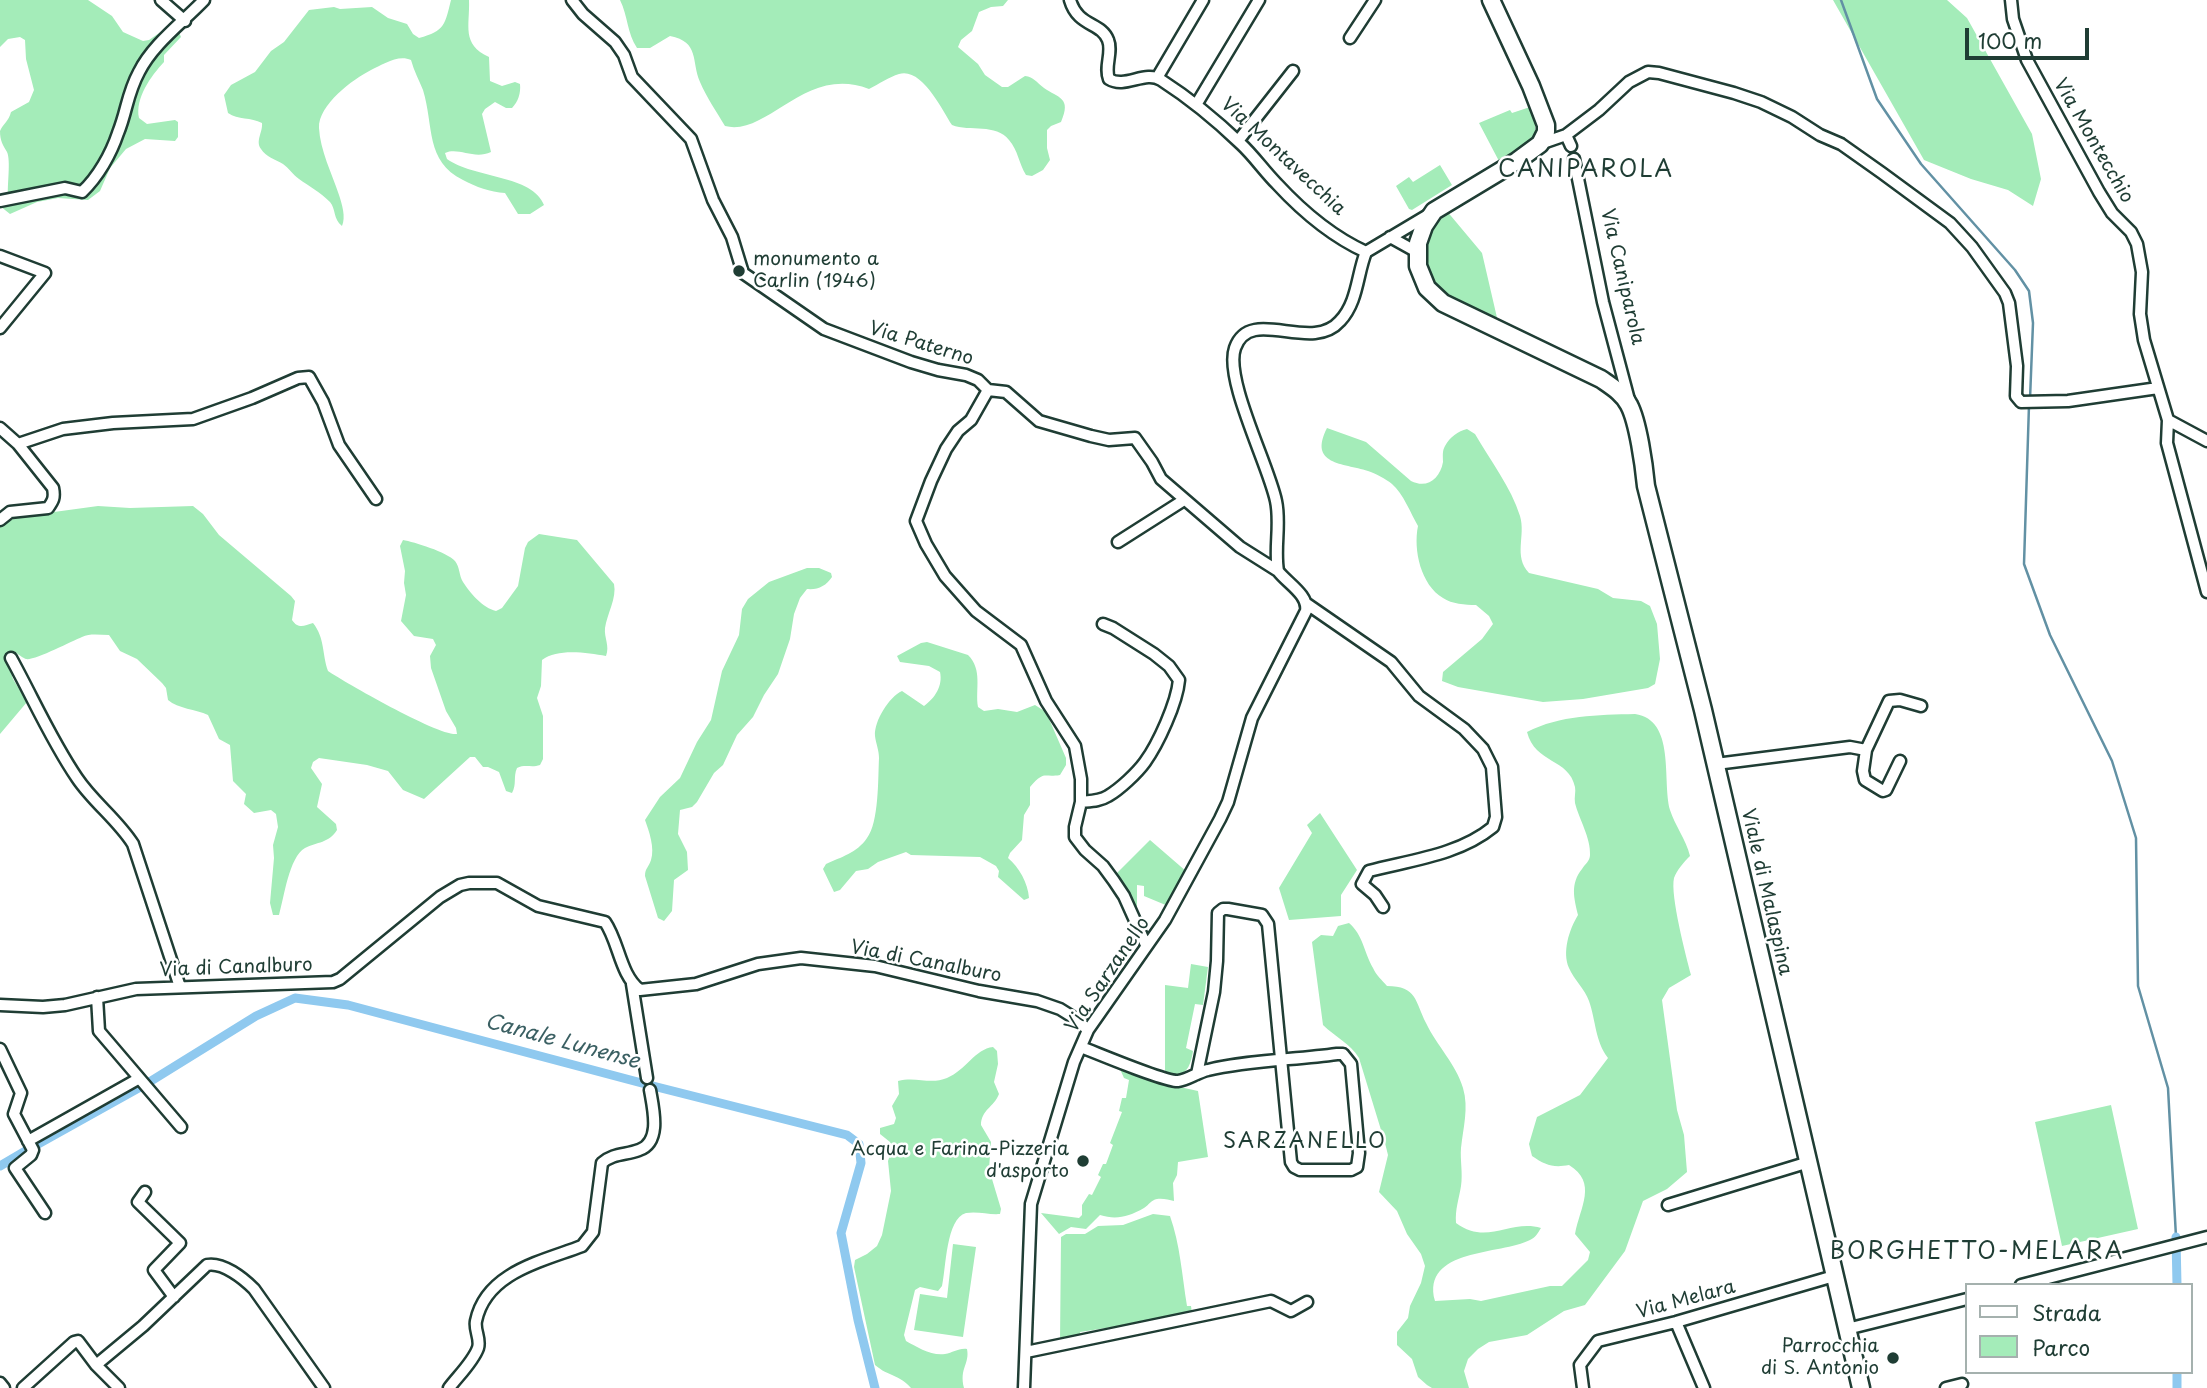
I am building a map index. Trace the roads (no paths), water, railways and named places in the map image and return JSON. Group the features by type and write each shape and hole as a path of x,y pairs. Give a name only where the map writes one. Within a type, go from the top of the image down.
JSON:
{"main road":[{"path":"1490,0 1531,86 1546,125 1546,132 1540,144 1517,161 1434,211 1424,226 1418,246 1422,278 1427,288 1443,303 1601,379 1620,393 1630,405"},
{"name":"Viale di Malaspina","path":"1630,405 1643,459 1646,485 1716,764 1861,1388"}],"street":[{"path":"161,0 185,21"},
{"path":"0,201 65,188 82,192 96,178 118,133 127,96 140,69 157,47 204,0"},
{"name":"Via Paterno","path":"572,0 583,14 615,42 624,55 632,77 686,131 713,200 732,237 743,273 824,330 911,362 967,375 978,380 988,390 971,420 958,430 946,449 916,521 945,576 975,611 1021,645 1046,701 1075,746 1082,802 1075,837 1103,866 1124,896 1146,945"},
{"path":"1070,0 1074,13 1090,26 1103,32 1110,42 1107,74 1109,79 1118,83 1157,78 1203,0"},
{"path":"1196,105 1259,0"},
{"path":"1350,38 1375,0"},
{"name":"Via Montecchio","path":"2011,0 2013,19 2027,60 2099,192 2112,213 2131,232 2137,244 2144,340 2168,420 2167,443 2207,593"},
{"path":"1238,141 1293,71"},
{"path":"1540,144 1566,135 1599,110 1629,82 1648,72 1689,80 1761,102 1840,144 1958,230 2005,293 2012,317 2017,366 2016,396 2024,403 2046,403 2158,388"},
{"name":"Via Montavecchia","path":"1157,78 1196,105 1238,141 1293,200 1346,243 1367,252"},
{"path":"1566,135 1571,146"},
{"name":"Via Caniparola","path":"1574,159 1603,302 1630,405"},
{"path":"1278,571 1277,502 1242,405 1234,369 1234,349 1247,333 1265,327 1298,334 1334,327 1348,310 1367,252 1434,211"},
{"path":"1402,230 1418,246"},
{"path":"1390,237 1418,246"},
{"path":"0,256 45,273 0,328"},
{"path":"1601,379 1621,364"},
{"path":"18,444 63,429 193,419 298,378 309,377 323,402 339,446 376,499"},
{"path":"988,390 1006,392 1039,421 1109,440 1135,438 1161,479 1184,500 1240,547 1278,571 1307,604 1391,662 1419,696 1473,738 1492,766 1496,817 1493,827 1470,842 1436,855 1369,871 1362,884 1376,895 1383,907"},
{"path":"2168,420 2207,441"},
{"path":"0,428 18,444 53,488 54,501 48,508 10,512 0,520"},
{"path":"1118,541 1184,500"},
{"name":"Via Sarzanello","path":"1024,1388 1031,1204 1042,1176 1063,1093 1088,1030 1165,920 1220,819 1228,802 1252,718 1306,611 1307,604"},
{"path":"1082,802 1097,801 1108,796 1144,764 1167,716 1179,680 1169,666 1103,624"},
{"path":"11,658 56,746 77,779 123,828 133,844 180,987"},
{"path":"1900,761 1886,790 1883,791 1866,780 1863,771 1866,750 1889,701 1900,700 1922,706"},
{"path":"1716,764 1850,747 1866,750"},
{"name":"Via di Canalburo","path":"0,1005 65,1005 129,990 333,982 388,941 440,897 460,885 497,883 538,906 605,922 632,984 646,991 696,984 758,964 801,958 875,967 979,991 1037,1001 1060,1009 1088,1030"},
{"path":"1081,1047 1179,1081 1197,1074 1206,1070 1282,1061 1337,1054 1343,1054 1351,1063 1359,1153 1357,1167 1351,1170 1300,1170 1291,1162 1282,1061 1266,920 1262,915 1228,909 1220,911 1216,917 1217,961 1214,992 1197,1074"},
{"path":"632,984 647,1078"},
{"path":"97,997 99,1031 181,1128"},
{"path":"0,1049 21,1093 14,1114 33,1153 15,1168 45,1213"},
{"path":"28,1142 138,1079"},
{"path":"449,1388 478,1348 475,1323 490,1292 500,1280 582,1245 589,1239 593,1232 602,1163 608,1157 638,1151 651,1139 655,1117 650,1090"},
{"path":"1668,1205 1809,1162"},
{"path":"145,1192 138,1200 140,1205 180,1243 154,1270 174,1297"},
{"path":"2029,1283 2207,1237"},
{"path":"96,1365 209,1264 222,1267 254,1289 324,1388"},
{"name":"Via Melara","path":"1583,1388 1580,1365 1598,1341 1676,1322 1834,1276"},
{"path":"1847,1329 1966,1299"},
{"path":"1026,1352 1271,1301 1291,1311 1307,1301"},
{"path":"1676,1322 1704,1388"},
{"path":"23,1388 74,1342 80,1342 96,1365 119,1388"},
{"path":"0,1383 4,1388"},
{"path":"1946,1388 1962,1384"}],"waterway":[{"path":"1841,0 1877,99 1921,164 2015,270 2029,291 2033,323 2030,399"},
{"path":"2029,405 2024,564 2050,635 2112,761 2136,838 2138,986 2168,1088 2176,1237"},
{"name":"Canale Lunense","path":"38,1144 151,1081 256,1016 295,998 348,1005 847,1135 859,1144 861,1163 841,1233 875,1388"},
{"name":"Canale Lunense","path":"0,1166 29,1149"},
{"path":"2176,1237 2177,1283"},
{"path":"2177,1374 2177,1388"}],"place":[{"name":"monumento a Carlin (1946)","path":"739,271"},
{"name":"Acqua e Farina-Pizzeria d'asporto","path":"1083,1161"},
{"name":"Parrocchia di S. Antonio","path":"1893,1358"}],"district":[{"name":"CANIPAROLA","path":"1586,171"},
{"name":"SARZANELLO","path":"1305,1142"},
{"name":"BORGHETTO-MELARA","path":"1977,1253"}]}
